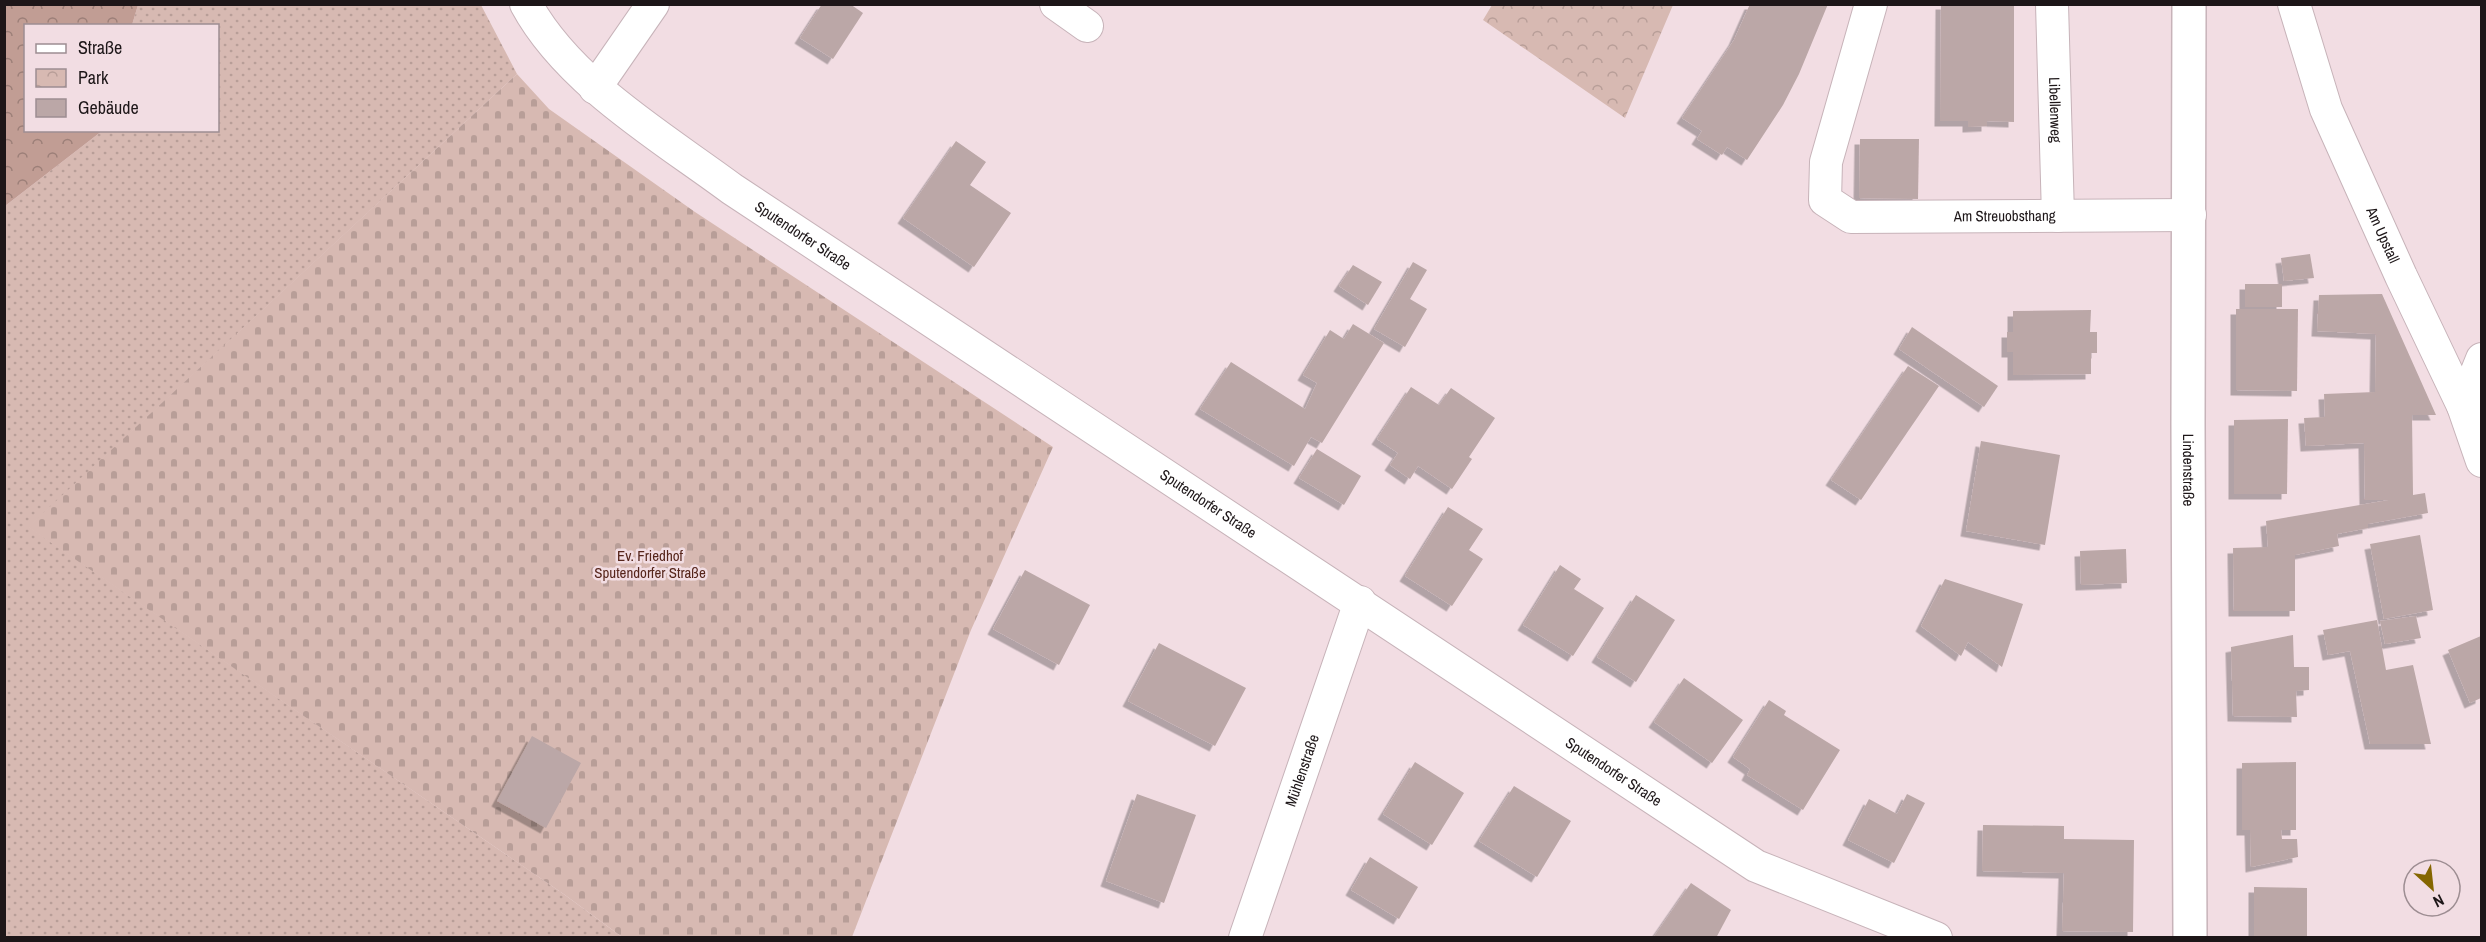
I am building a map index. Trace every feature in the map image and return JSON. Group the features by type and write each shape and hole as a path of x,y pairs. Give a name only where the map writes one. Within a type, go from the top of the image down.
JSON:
{"street":[{"name":"Sputendorfer Straße","path":"526,4 564,58 595,88 732,189 1756,866 1936,938"},
{"path":"595,88 653,4"},
{"path":"1056,4 1087,26"},
{"name":"Am Streuobsthang","path":"1871,4 1826,162 1826,200 1851,217 2190,215"},
{"name":"Libellenweg","path":"2052,4 2058,216"},
{"name":"Lindenstraße","path":"2189,4 2190,938"},
{"name":"Am Upstall","path":"2294,4 2326,109 2401,276 2463,406 2481,461"},
{"path":"2463,406 2481,359"},
{"name":"Mühlenstraße","path":"1245,938 1359,602"}],"green space":[{"path":"5,4 138,5 132,24 24,24 24,132 101,132 5,206"},
{"path":"138,5 481,5 517,74 29,527 565,895 622,937 5,938 5,206 101,132 219,132 219,24 132,24"},
{"path":"1492,5 1673,5 1625,118 1483,20"},
{"name":"Ev. Friedhof Sputendorfer Straße","path":"517,74 549,109 695,212 1053,447 971,630 852,937 622,937 565,895 28,527"}],"building":[{"path":"822,4 850,4 863,13 833,59 800,38"},
{"path":"1750,4 1828,4 1799,74 1783,105 1747,160 1727,147 1722,155 1697,139 1702,131 1682,118 1734,40"},
{"path":"1941,4 2014,4 2014,122 1987,121 1987,126 1968,127 1968,121 1940,121"},
{"path":"1860,139 1919,139 1918,199 1859,198"},
{"path":"956,141 986,162 970,185 1011,213 974,267 903,218"},
{"path":"2310,254 2314,278 2284,281 2281,258"},
{"path":"1413,262 1427,270 1410,299 1427,309 1405,347 1374,329"},
{"path":"1353,265 1382,282 1368,305 1339,286"},
{"path":"2245,284 2282,284 2282,307 2245,307"},
{"path":"2382,294 2436,415 2412,415 2413,495 2425,493 2428,513 2368,524 2368,528 2337,534 2339,546 2295,555 2295,611 2234,611 2233,548 2268,547 2266,521 2389,500 2365,500 2364,443 2306,446 2304,418 2325,417 2324,394 2375,392 2376,334 2317,331 2319,295"},
{"path":"2236,309 2298,309 2297,391 2236,390"},
{"path":"2091,310 2090,332 2097,332 2097,353 2091,353 2091,374 2013,375 2013,352 2007,352 2007,332 2013,332 2013,311"},
{"path":"1353,324 1384,343 1322,443 1311,437 1294,466 1200,409 1231,362 1305,409 1317,383 1303,375 1330,330 1344,339"},
{"path":"1912,327 1998,386 1984,407 1899,349"},
{"path":"1908,366 1939,386 1861,500 1831,480"},
{"path":"1411,387 1439,405 1451,388 1495,418 1469,457 1472,459 1452,489 1418,466 1410,479 1390,465 1398,453 1377,439"},
{"path":"2288,419 2287,494 2234,494 2234,420"},
{"path":"1981,441 2060,455 2045,545 1966,531"},
{"path":"1317,449 1361,476 1344,505 1299,478"},
{"path":"1448,507 1483,529 1469,550 1483,559 1452,606 1405,576"},
{"path":"2420,535 2433,610 2384,619 2370,544"},
{"path":"2126,549 2127,583 2081,585 2080,551"},
{"path":"1560,565 1581,579 1574,589 1604,608 1573,656 1523,625"},
{"path":"1025,570 1090,605 1059,665 993,629"},
{"path":"1945,579 2023,604 2002,667 1968,642 1961,656 1921,626"},
{"path":"1636,595 1675,620 1636,682 1597,657"},
{"path":"2416,616 2421,638 2385,644 2380,621"},
{"path":"2377,620 2386,670 2413,665 2431,744 2370,744 2350,651 2328,655 2323,630"},
{"path":"2293,635 2294,667 2309,667 2309,690 2296,691 2297,717 2233,716 2231,647"},
{"path":"2481,636 2481,698 2470,703 2448,650"},
{"path":"1159,643 1246,688 1215,746 1128,701"},
{"path":"1684,678 1743,720 1712,763 1654,722"},
{"path":"1769,700 1786,711 1784,715 1840,750 1803,810 1747,775 1750,769 1733,757"},
{"path":"532,736 581,763 546,828 497,801"},
{"path":"1415,762 1464,793 1432,845 1383,814"},
{"path":"2296,762 2296,830 2281,830 2282,839 2297,839 2298,857 2251,867 2250,830 2242,830 2242,763"},
{"path":"1514,786 1571,821 1537,877 1479,841"},
{"path":"1137,794 1196,815 1164,903 1106,881"},
{"path":"1907,794 1925,803 1894,863 1848,840 1869,799 1897,814"},
{"path":"1983,825 2064,826 2064,839 2134,840 2133,932 2062,931 2064,873 1982,871"},
{"path":"1370,857 1418,887 1399,919 1351,890"},
{"path":"1691,883 1731,910 1716,938 1653,938"},
{"path":"2254,887 2307,888 2307,938 2254,938"}]}
